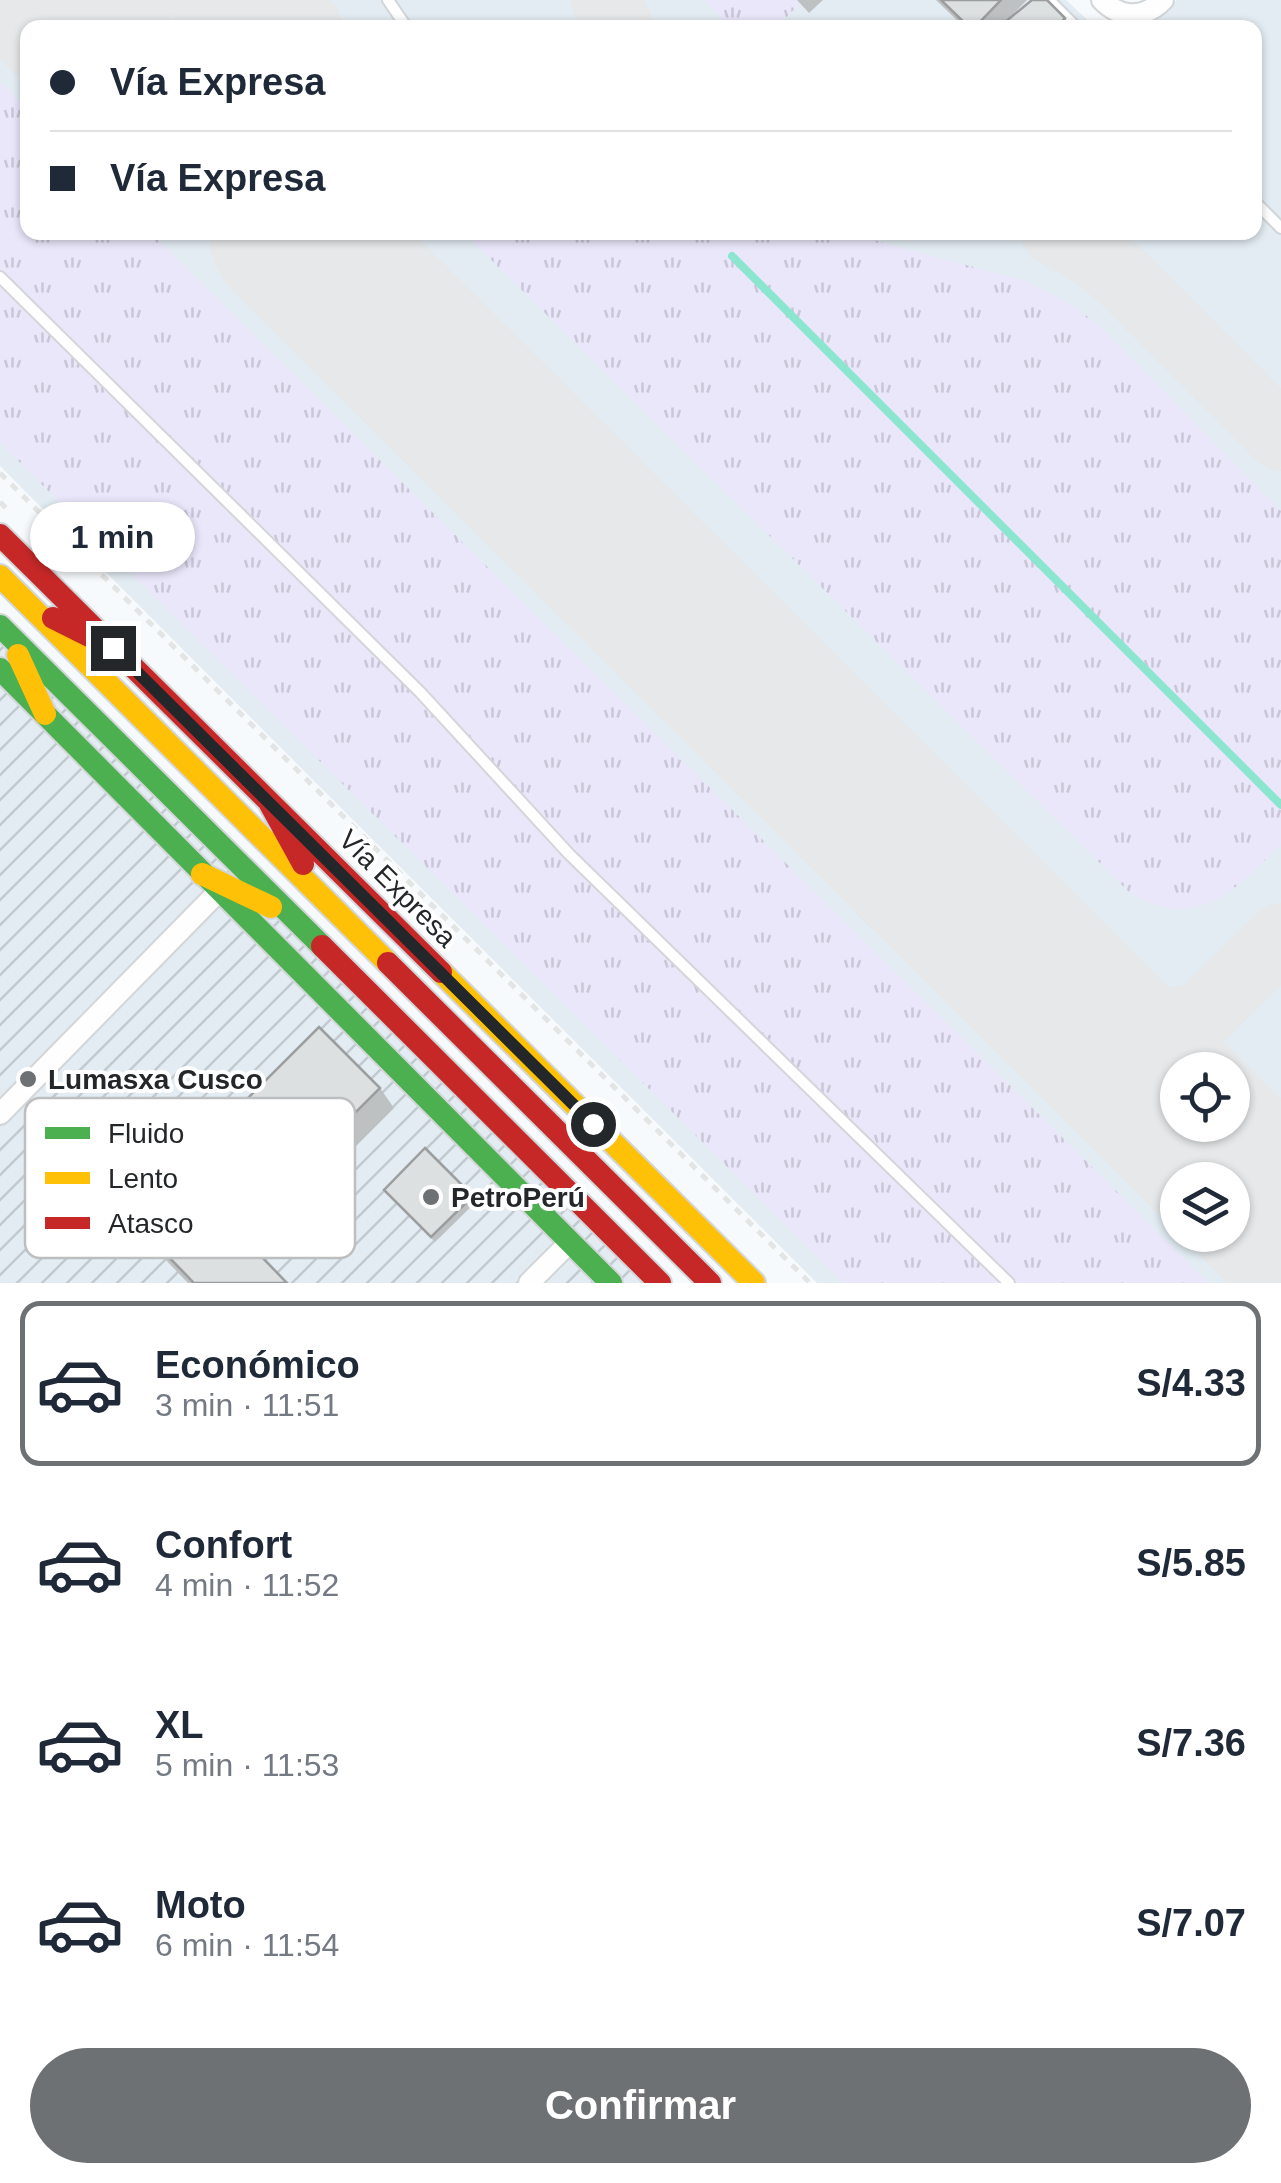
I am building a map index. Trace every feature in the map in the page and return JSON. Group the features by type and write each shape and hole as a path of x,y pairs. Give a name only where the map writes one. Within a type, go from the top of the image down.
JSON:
{"main road":[{"name":"Vía Expresa","path":"0,536 754,1283"},
{"path":"0,576 710,1283"},
{"path":"31,606 113,648"},
{"path":"4,630 45,714"},
{"path":"4,630 660,1283"},
{"path":"0,669 611,1283"},
{"path":"270,804 318,893"},
{"path":"202,874 293,917"}],"street":[{"path":"1102,0 1112,10 1133,16 1159,4"},
{"path":"0,1114 219,891"},
{"path":"528,1283 570,1242"}],"lane":[{"path":"1049,0 1069,20"},
{"path":"1262,209 1281,228"},
{"path":"0,277 420,692 569,854 1009,1283"}],"path":[{"path":"0,472 810,1283"}],"shaded area":[{"path":"0,0 1066,0 1087,20 20,20 20,240 1262,240 1262,20 1157,20 1177,0 1281,0 1281,1283 817,1283 0,466"},
{"path":"0,638 647,1283 0,1283"}],"green space":[{"path":"704,0 804,0 783,20 724,20"},
{"path":"0,82 20,102 20,240 158,240 1160,1234 1160,1252 1178,1252 1209,1283 844,1283 0,443"},
{"path":"471,240 874,240 1025,281 1074,306 1102,328 1281,511 1281,844 1230,891 1193,908 1173,909 1128,891"}],"building":[{"path":"941,0 1001,0 982,20 962,20"},
{"path":"1032,0 1047,0 1065,18 1063,20 1008,20"},
{"path":"319,1027 380,1088 355,1113 355,1098 248,1098"},
{"path":"425,1148 473,1196 431,1237 384,1190"},
{"path":"170,1258 263,1258 287,1283 194,1283"}],"waterway":[{"path":"732,256 1281,805"}],"taxiway":[{"path":"201,0 278,20"},
{"path":"605,0 616,20"},
{"path":"1069,240 1120,275 1281,437"},
{"path":"1092,1030 1134,1032 1202,1015 1281,937"}],"runway":[{"path":"60,0 79,20"},
{"path":"301,240 1160,1097"},
{"path":"1205,1142 1281,1218"}],"traffic: fast":[{"path":"0,626 322,946"},
{"path":"0,669 611,1283"}],"traffic: slow":[{"path":"0,576 388,963"},
{"path":"18,655 45,714"},
{"path":"202,874 271,907"},
{"path":"441,972 754,1283"}],"traffic: jam":[{"path":"0,535 441,972"},
{"path":"53,618 113,648"},
{"path":"270,804 303,864"},
{"path":"322,946 660,1283"},
{"path":"388,963 710,1283"}],"place":[{"name":"Lumasxa Cusco","path":"28,1079"},
{"name":"PetroPerú","path":"431,1197"}],"route":[{"path":"113,648 593,1124"}]}
